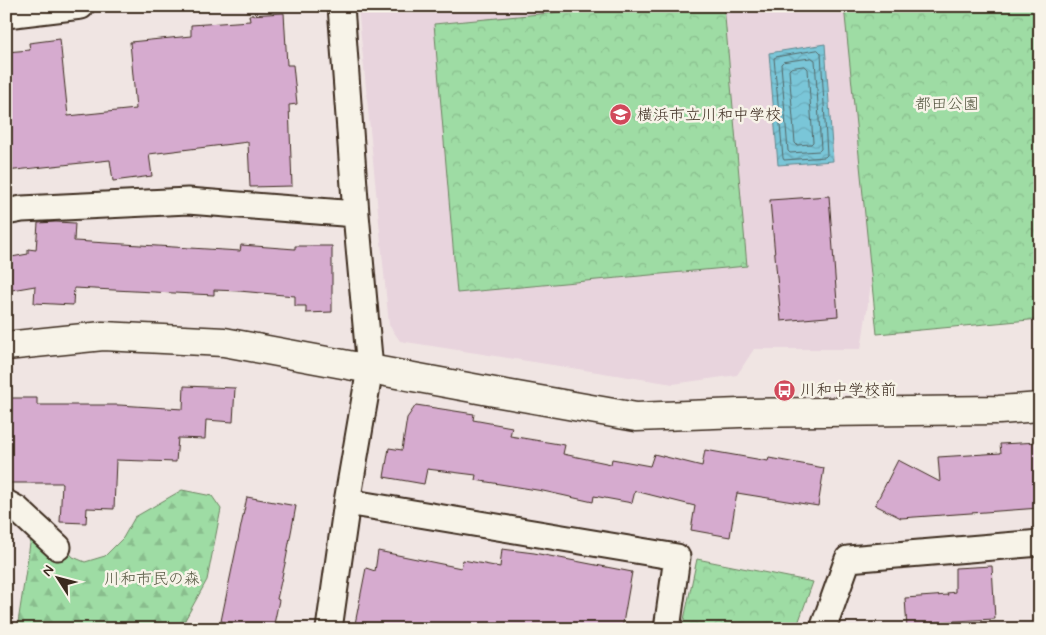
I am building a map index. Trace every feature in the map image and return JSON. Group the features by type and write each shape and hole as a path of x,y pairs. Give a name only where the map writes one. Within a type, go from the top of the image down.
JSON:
{"street":[{"path":"6,14 81,6"},
{"path":"329,629 347,502 370,369 340,6"},
{"path":"6,212 22,209 188,201 356,214"},
{"path":"6,346 103,336 224,342 500,394 636,417 740,413 998,410 1040,406"},
{"path":"347,502 677,557 667,629"},
{"path":"6,503 17,509 58,547"},
{"path":"823,629 848,559 1040,543"}],"shaded area":[{"name":"横浜市立川和中学校","path":"358,6 862,6 882,213 861,349 754,349 737,375 673,384 400,341 389,325"}],"green space":[{"path":"624,6 724,6 747,266 457,293 434,24"},
{"name":"都田公園","path":"844,6 1040,6 1040,319 877,334"},
{"name":"川和市民の森","path":"182,490 212,496 221,509 207,580 180,629 17,629 33,524 48,528 73,557 85,562 105,556 123,538 135,517"},
{"path":"697,559 813,582 796,629 682,629"}],"water":[{"path":"825,44 833,161 778,165 769,53"}],"building":[{"path":"284,13 287,65 293,65 297,104 289,105 292,186 250,187 248,142 149,154 152,176 113,181 110,160 6,171 6,52 30,50 29,43 60,39 68,116 136,109 130,42 191,36 191,25 250,21 249,15"},
{"path":"829,196 838,316 781,321 770,200"},
{"path":"38,223 75,223 74,241 240,251 241,245 295,249 295,246 332,246 332,312 306,313 306,306 295,306 295,296 239,291 214,290 214,295 74,288 73,305 34,303 35,286 6,291 6,258 28,254 28,249 36,250"},
{"path":"184,386 235,388 233,422 206,420 205,439 178,438 176,462 116,460 114,509 87,508 86,523 60,522 62,483 6,483 6,398 37,398 37,405 119,405 183,409"},
{"path":"416,405 474,414 473,420 512,427 510,436 565,445 563,454 611,464 612,459 650,466 654,454 702,466 705,450 768,461 769,458 824,468 818,506 737,493 730,537 691,530 695,506 635,491 632,503 594,496 593,502 543,491 475,480 476,475 427,469 424,484 384,477 389,448 402,450 407,418"},
{"path":"1040,442 1040,508 901,518 875,505 898,460 940,482 938,457 1001,453 1000,444"},
{"path":"247,497 296,506 277,599 279,600 273,629 258,629 221,621"},
{"path":"502,549 534,553 632,572 622,629 354,629 366,568 375,571 378,551 461,568 463,560 500,567"},
{"path":"992,566 995,619 935,622 935,629 907,629 905,598 948,595 947,593 955,592 955,568"}],"place":[{"name":"横浜市立川和中学校","path":"621,115"},
{"name":"川和中学校前","path":"784,390"}]}
